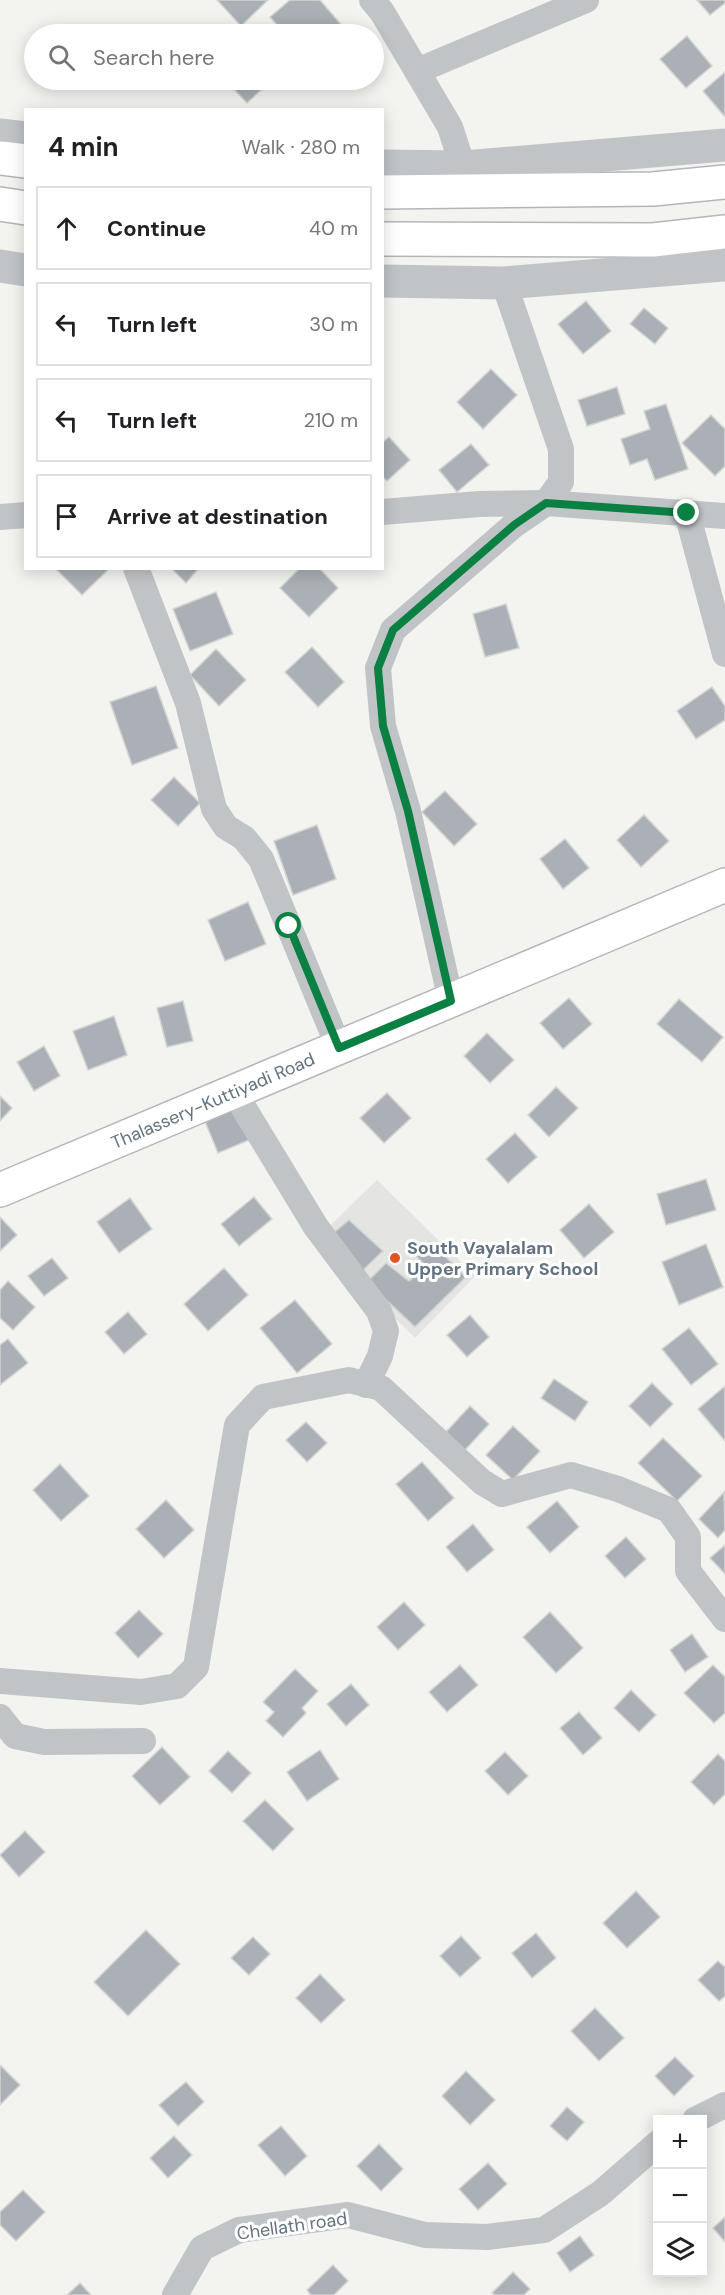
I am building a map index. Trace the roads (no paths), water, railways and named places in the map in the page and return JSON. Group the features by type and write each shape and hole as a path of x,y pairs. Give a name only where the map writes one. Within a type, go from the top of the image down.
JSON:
{"main road":[{"path":"0,158 24,161"},
{"path":"384,192 653,189 725,182"},
{"path":"0,204 24,208"},
{"path":"384,239 653,240 725,232"},
{"name":"Thalassery-Kuttiyadi Road","path":"0,1190 725,885"}],"street":[{"path":"372,0 450,127 463,167"},
{"path":"417,71 586,0"},
{"path":"0,135 24,138"},
{"path":"384,166 463,167 725,145"},
{"path":"384,281 504,283 725,265"},
{"path":"0,266 24,270"},
{"path":"451,1001 408,811 383,726 378,668 393,630 514,525 546,503 561,482 561,449 504,283"},
{"path":"384,512 479,504 546,503 725,516"},
{"path":"687,513 725,654"},
{"path":"0,517 24,515"},
{"path":"137,570 188,703 214,809 226,826 244,838 261,859 339,1048"},
{"path":"234,1092 316,1227 379,1311 386,1331 380,1356 366,1384"},
{"path":"0,1681 141,1692 177,1686 196,1667 237,1425 263,1397 348,1380 381,1388 482,1482 502,1494 571,1475 618,1489 669,1510 688,1537 688,1571 725,1619"},
{"path":"0,1717 15,1736 44,1743 142,1742"},
{"path":"705,2115 725,2105"},
{"name":"Chellath road","path":"175,2295 202,2248 239,2230 348,2215 425,2235 488,2237 544,2230 601,2193 653,2147"}],"place":[{"name":"South Vayalalam Upper Primary School","path":"395,1258"}]}
